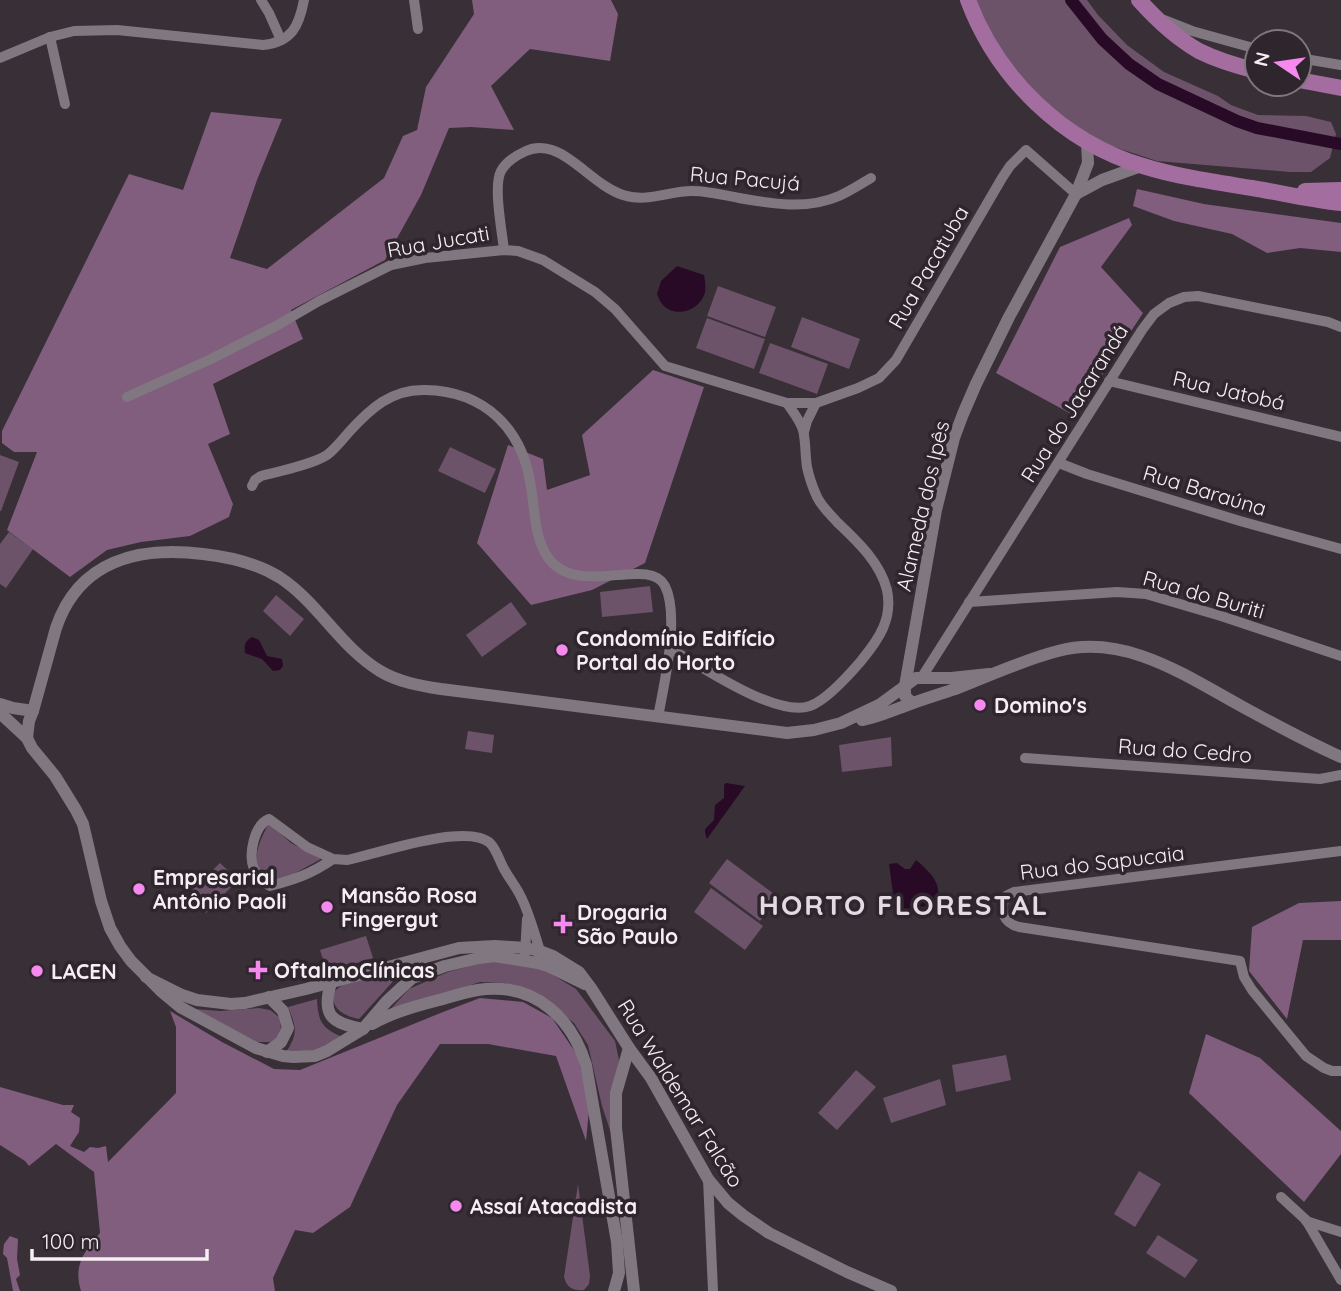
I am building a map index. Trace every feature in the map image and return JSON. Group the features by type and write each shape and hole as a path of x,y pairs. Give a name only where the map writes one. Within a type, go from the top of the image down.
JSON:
{"main road":[{"path":"968,0 999,60 1018,84 1053,119 1087,143 1140,166 1171,174 1341,203"},
{"path":"1139,0 1180,39 1200,51 1243,67"},
{"path":"1313,83 1341,88"},
{"path":"1272,191 1341,190"}],"street":[{"path":"261,0 281,40"},
{"path":"0,58 50,37 74,31 106,30 272,44 289,36 296,28 304,0"},
{"path":"414,0 418,29"},
{"path":"1153,16 1192,31 1243,45"},
{"path":"50,37 65,104"},
{"path":"1313,60 1341,65"},
{"name":"Alameda dos Ipês","path":"905,686 936,510 962,414 1009,317 1076,194 1088,163 1087,143"},
{"name":"Rua Pacujá","path":"504,250 498,195 500,172 520,153 530,149 542,148 564,155 612,190 637,198 696,191 796,205 838,196 871,178"},
{"name":"Rua Pacatuba","path":"787,403 816,403 870,383 887,371 896,360 1002,178 1026,150 1076,194"},
{"path":"1076,194 1140,166"},
{"name":"Rua Jucati","path":"127,397 209,360 391,265 425,258 504,250 518,251 543,260 595,292 615,309 665,366 787,403"},
{"name":"Rua do Jacarandá","path":"928,678 970,602 1154,314 1169,303 1198,296 1328,322 1341,327"},
{"name":"Rua Jatobá","path":"1109,381 1341,437"},
{"path":"253,486 261,476 316,460 327,454 378,403 392,396 424,390 461,396 491,410 502,421 523,453 528,467 536,525 548,558 569,573 592,577 645,573 657,577 664,584 670,607 671,649 658,717"},
{"path":"671,649 748,693 796,709 820,702 852,671 882,633 888,611 887,590 882,574 870,556 819,501 807,470 804,433 787,403"},
{"path":"804,433 816,403"},
{"name":"Rua Baraúna","path":"1059,463 1228,518 1341,549"},
{"path":"27,738 29,722 56,628 74,592 99,569 116,561 133,555 172,551 216,555 262,568 296,591 352,650 381,672 441,689 787,733 867,719 1059,651 1099,648 1144,656 1167,666 1341,757"},
{"name":"Rua do Buriti","path":"970,602 1117,592 1146,594 1341,656"},
{"path":"841,723 879,705 912,680 989,674"},
{"path":"928,678 938,688 937,695"},
{"path":"905,686 905,696 912,704"},
{"path":"0,704 33,711"},
{"name":"Rua Waldemar Falcão","path":"33,711 34,740 44,761"},
{"name":"Rua Waldemar Falcão","path":"0,713 27,738 67,793 83,824 110,928 131,961 180,1007 240,1040 267,1052 293,1057 315,1056 363,1029 412,978 479,958 524,954"},
{"name":"Rua do Cedro","path":"1025,758 1320,779 1341,775"},
{"path":"333,859 313,872 270,886 259,878 253,867 251,852 263,821 269,819 307,847 333,859 347,860 433,839 464,836 482,839 495,850 527,912 539,957"},
{"name":"Rua do Sapucaia","path":"1341,851 1014,892 1009,893 1003,901 1004,918 1012,926 1240,961 1244,977 1252,990 1306,1056 1324,1068 1341,1071"},
{"path":"524,954 527,912"},
{"name":"Rua Waldemar Falcão","path":"146,977 182,995 205,1002 231,1004 331,983 459,948 495,946 539,957 556,970 591,988 644,1067 708,1180 728,1202 769,1233 888,1291"},
{"path":"331,983 327,1001 331,1016 345,1026 363,1029 397,1012 460,994 489,989 524,994 556,1013 574,1035 586,1065 617,1242 619,1273 614,1291"},
{"path":"267,1052 281,1042 288,1028 283,1010 269,998"},
{"path":"629,1048 618,1083 615,1110 634,1291"},
{"path":"615,1110 627,1075 644,1067"},
{"path":"708,1180 713,1291"},
{"path":"1281,1197 1306,1220 1339,1275"},
{"path":"1306,1220 1341,1232"},
{"path":"1339,1275 1340,1259"}],"shaded area":[{"path":"472,0 611,0 618,14 610,61 530,49 491,86 514,130 449,128 421,195 385,260 291,310 303,339 213,384 230,434 208,444 233,504 229,517 190,536 141,542 107,550 70,577 7,530 37,452 14,452 2,443 2,431 129,174 183,190 211,112 282,119 230,258 267,269 384,178 403,136 417,130 426,87 474,14"},
{"path":"970,0 1087,0 1127,45 1164,72 1218,96 1231,105 1258,115 1306,116 1331,122 1336,134 1330,158 1311,172 1157,161 1084,137 1041,105 978,25"},
{"path":"1137,189 1204,204 1341,223 1341,252 1300,248 1267,253 1232,234 1174,221 1133,206"},
{"path":"1129,218 1132,225 1101,267 1143,313 1075,416 996,373 1060,247"},
{"path":"677,266 704,275 705,284 705,292 699,304 681,312 668,309 657,294 661,281"},
{"path":"718,286 776,307 765,337 707,316"},
{"path":"802,317 860,339 849,369 791,347"},
{"path":"707,318 765,339 754,369 696,348"},
{"path":"770,343 828,364 817,394 759,373"},
{"path":"653,370 704,387 645,563 592,590 531,605 477,543 508,445 543,459 547,490 590,475 582,435"},
{"path":"450,447 496,469 485,493 438,471"},
{"path":"0,455 19,462 1,511 0,511"},
{"path":"9,532 33,549 6,588 0,584 0,544"},
{"path":"650,586 653,612 602,617 600,592"},
{"path":"276,595 304,619 290,636 263,611"},
{"path":"511,602 527,624 482,657 466,635"},
{"path":"252,637 259,640 267,656 282,659 283,666 280,670 273,671 262,659 245,653 246,644"},
{"path":"468,731 494,735 492,753 465,749"},
{"path":"891,737 892,766 842,772 839,745"},
{"path":"726,783 745,786 707,839 705,829 714,820 715,805 724,798"},
{"path":"269,823 291,843 321,859 288,877 271,882 266,879 258,869 257,855 260,841"},
{"path":"727,859 778,897 760,921 709,883"},
{"path":"916,860 935,880 937,898 934,905 914,908 915,913 896,915 889,864 897,863 910,869"},
{"path":"220,863 238,880 206,913 188,894"},
{"path":"711,888 763,926 745,950 694,912"},
{"path":"1341,901 1341,940 1303,940 1287,1019 1249,971 1252,927 1299,903"},
{"path":"366,936 373,958 327,972 320,950"},
{"path":"496,959 543,969 576,989 615,1041 619,1060 611,1133 588,1045 574,1023 542,997 505,983 480,982 388,1012 409,989 448,972"},
{"path":"406,967 359,1019 342,1013 335,1005 334,993 341,986"},
{"path":"480,998 523,1002 552,1018 578,1056 589,1110 586,1141 556,1056 488,1044 440,1044 397,1105 350,1207 313,1233 295,1230 273,1278 275,1291 81,1291 79,1266 89,1246 100,1233 94,1172 56,1144 29,1166 0,1145 0,1087 63,1105 74,1105 71,1112 80,1118 79,1132 70,1146 84,1152 90,1147 106,1146 108,1162 176,1093 176,1027 170,1011 274,1069 300,1070"},
{"path":"317,999 322,1023 342,1037 317,1053 285,1054 295,1031 288,1007"},
{"path":"259,1008 270,1010 279,1017 281,1028 277,1039 257,1042 195,1009 220,1011"},
{"path":"1206,1034 1260,1058 1341,1131 1341,1154 1304,1202 1189,1093"},
{"path":"1006,1055 1011,1080 956,1092 952,1065"},
{"path":"856,1070 876,1087 837,1130 818,1113"},
{"path":"940,1079 946,1105 891,1123 883,1098"},
{"path":"1139,1171 1161,1184 1135,1227 1114,1214"},
{"path":"578,1184 590,1276 589,1284 584,1290 569,1286 564,1277"},
{"path":"1158,1235 1198,1260 1185,1278 1146,1253"},
{"path":"10,1236 18,1239 17,1259 20,1275 16,1279 20,1291 13,1291 7,1258 3,1254 4,1244"}],"waterway":[{"path":"1071,0 1102,39 1129,64 1158,84 1257,128 1341,144"}],"place":[{"name":"Condomínio Edifício Portal do Horto","path":"562,650"},
{"name":"Domino's","path":"980,705"},
{"name":"Empresarial Antônio Paoli","path":"139,889"},
{"name":"Mansão Rosa Fingergut","path":"327,907"},
{"name":"Drogaria São Paulo","path":"563,924"},
{"name":"OftalmoClínicas","path":"258,970"},
{"name":"LACEN","path":"37,971"},
{"name":"Assaí Atacadista","path":"456,1206"}],"district":[{"name":"HORTO FLORESTAL","path":"904,904"}]}
